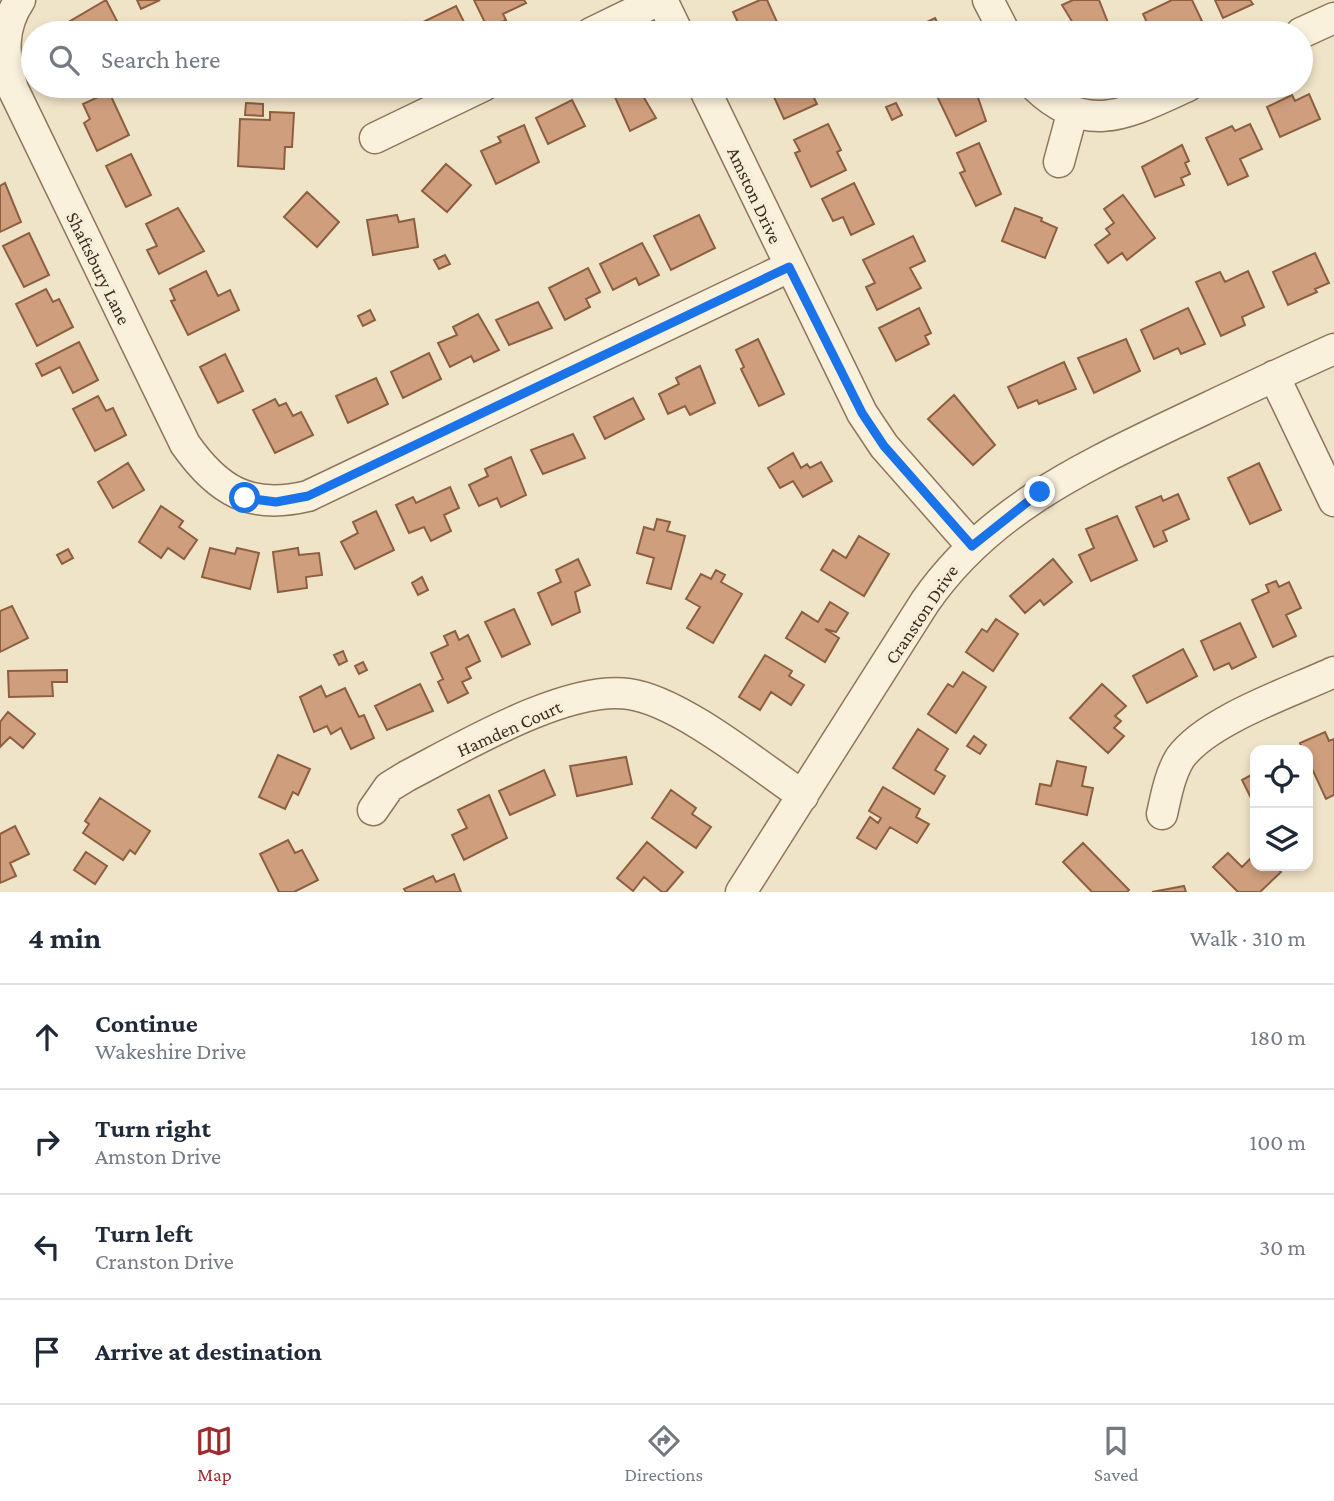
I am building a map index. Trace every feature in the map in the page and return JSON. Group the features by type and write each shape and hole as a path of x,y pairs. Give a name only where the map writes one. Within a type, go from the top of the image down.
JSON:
{"street":[{"path":"616,21 661,0 672,21"},
{"path":"988,0 999,21"},
{"name":"Shaftsbury Lane","path":"16,6 6,32 5,50 13,89 185,444 210,476 245,498 276,502 308,496 789,267"},
{"path":"1313,28 1334,18"},
{"path":"375,138 458,98"},
{"name":"Amston Drive","path":"709,98 862,413 884,446 972,546"},
{"path":"1051,98 1072,114 1102,118 1121,114 1159,98"},
{"path":"1059,162 1072,114"},
{"name":"Cranston Drive","path":"741,892 925,602 972,546 1013,510 1068,474 1334,349"},
{"path":"1274,376 1334,501"},
{"path":"1162,814 1168,786 1180,759 1201,736 1334,672"},
{"name":"Hamden Court","path":"373,810 389,787 407,776 552,706 593,695 629,694 663,705 803,796"}],"building":[{"path":"106,0 117,21 70,21"},
{"path":"137,0 160,0 141,9"},
{"path":"474,0 524,0 526,3 503,14 506,20 504,21 484,21"},
{"path":"760,0 767,0 777,21 737,21 733,12"},
{"path":"1073,0 1099,0 1107,21 1072,21 1062,5"},
{"path":"1172,0 1192,0 1202,21 1146,21 1143,14"},
{"path":"1215,0 1250,0 1253,4 1223,18"},
{"path":"456,6 464,21 425,21"},
{"path":"96,98 112,98 129,135 97,151 84,123 90,119 83,104"},
{"path":"615,98 644,98 656,118 630,131"},
{"path":"774,98 814,98 817,104 784,119"},
{"path":"938,98 978,98 986,121 956,136"},
{"path":"1286,98 1294,98 1295,101 1311,98 1320,119 1280,137 1267,107"},
{"path":"572,100 585,126 548,144 536,118"},
{"path":"246,103 263,104 263,116 245,115"},
{"path":"896,103 902,115 892,120 886,107"},
{"path":"270,112 294,113 292,147 285,147 284,169 238,166 240,119 270,120"},
{"path":"828,124 841,150 837,152 846,170 811,187 795,153 800,151 794,140"},
{"path":"1250,124 1262,149 1240,159 1248,176 1228,185 1206,138 1232,126 1235,131"},
{"path":"524,125 539,162 496,184 481,151 501,142 498,137"},
{"path":"979,143 1001,194 976,206 960,173 965,171 957,153"},
{"path":"1182,145 1189,161 1185,163 1190,174 1181,178 1184,185 1155,197 1142,167"},
{"path":"131,154 151,195 126,207 106,166"},
{"path":"446,164 471,185 447,212 422,191"},
{"path":"5,183 21,222 0,232 0,186"},
{"path":"854,183 874,224 851,235 843,217 833,221 822,199"},
{"path":"307,192 339,222 317,247 284,217"},
{"path":"1123,195 1155,238 1127,260 1122,253 1108,263 1095,245 1110,234 1106,229 1114,223 1104,209"},
{"path":"178,208 204,251 159,274 147,250 157,246 146,224"},
{"path":"1015,208 1042,218 1041,221 1057,228 1045,258 1002,241"},
{"path":"397,215 399,222 414,219 418,247 373,255 367,220"},
{"path":"699,215 715,248 671,270 654,236"},
{"path":"29,233 49,275 24,287 3,246"},
{"path":"913,236 925,261 910,268 921,288 877,310 866,287 875,283 863,260"},
{"path":"642,243 659,275 639,285 636,278 613,290 600,264"},
{"path":"1315,253 1329,283 1315,289 1317,292 1288,305 1273,272"},
{"path":"445,255 450,264 439,269 434,260"},
{"path":"588,268 600,292 586,299 590,307 565,320 549,288"},
{"path":"206,271 218,296 230,290 239,310 188,335 171,301 175,300 170,289"},
{"path":"1248,271 1264,307 1242,317 1245,325 1221,336 1196,282 1220,272 1225,282"},
{"path":"46,289 53,302 59,299 73,327 37,346 16,304"},
{"path":"538,302 552,328 509,345 496,320"},
{"path":"919,308 931,333 925,336 929,344 896,361 879,328"},
{"path":"1188,308 1205,344 1181,354 1178,348 1154,359 1141,330"},
{"path":"370,310 375,320 363,326 358,316"},
{"path":"478,314 499,350 474,362 471,356 450,367 438,343 457,335 453,327"},
{"path":"758,339 784,394 759,406 741,369 744,367 736,350"},
{"path":"1126,339 1140,371 1094,393 1078,358"},
{"path":"79,342 98,380 73,393 60,367 42,376 36,364"},
{"path":"429,353 441,379 403,398 391,372"},
{"path":"225,354 243,391 218,403 200,367"},
{"path":"1064,362 1076,389 1039,404 1037,400 1018,408 1008,387"},
{"path":"700,366 715,403 690,415 685,406 668,414 659,394 679,384 676,378"},
{"path":"376,378 388,404 348,423 336,396"},
{"path":"954,395 995,445 973,465 928,419"},
{"path":"98,396 106,411 113,408 126,435 95,451 73,409"},
{"path":"633,398 644,419 605,439 594,417"},
{"path":"275,399 279,406 286,403 293,416 301,412 313,435 275,453 253,410"},
{"path":"573,434 585,458 543,474 531,450"},
{"path":"793,453 801,468 807,464 810,468 821,462 832,481 803,497 793,481 780,488 768,468"},
{"path":"511,457 526,495 501,507 497,498 479,506 469,485 488,476 485,469"},
{"path":"128,463 144,490 113,508 98,482"},
{"path":"1259,463 1281,510 1250,524 1228,478"},
{"path":"450,487 459,508 444,515 451,531 431,541 424,527 409,533 396,505 413,497 416,503"},
{"path":"1178,494 1189,519 1163,531 1167,541 1154,547 1136,507 1161,496 1163,501"},
{"path":"161,506 183,521 179,527 197,540 184,559 168,548 161,558 139,542"},
{"path":"376,511 394,550 355,569 341,542 358,533 353,522"},
{"path":"1117,516 1137,560 1091,581 1079,555 1094,548 1086,529"},
{"path":"657,519 670,522 667,531 685,536 671,589 647,583 654,558 637,553 644,527 654,530"},
{"path":"859,536 889,554 864,596 821,570 833,550 846,558"},
{"path":"210,548 235,554 237,548 259,553 250,589 202,577"},
{"path":"298,548 299,555 319,553 322,575 306,577 307,588 278,592 273,552"},
{"path":"68,549 73,558 62,564 57,555"},
{"path":"578,559 590,585 575,592 580,612 552,625 538,593 561,582 556,570"},
{"path":"1053,559 1072,582 1044,605 1040,600 1025,613 1010,596"},
{"path":"716,570 725,575 721,582 742,594 713,643 687,628 700,607 686,599 701,574 711,579"},
{"path":"422,577 428,590 418,595 412,583"},
{"path":"1276,581 1279,587 1289,582 1301,608 1286,615 1296,636 1273,647 1252,600 1269,592 1266,585"},
{"path":"830,602 848,613 836,632 825,629 839,638 825,662 786,638 802,612 818,622"},
{"path":"12,606 28,638 0,652 0,611"},
{"path":"514,609 530,644 502,657 485,622"},
{"path":"996,619 1018,634 993,671 966,652 982,629 987,632"},
{"path":"1240,623 1256,657 1232,669 1229,663 1214,670 1201,641"},
{"path":"455,631 459,640 468,635 480,661 466,668 471,678 462,682 468,693 448,703 438,682 443,679 431,653 448,645 444,636"},
{"path":"1183,649 1197,676 1147,703 1133,676"},
{"path":"343,651 347,661 339,665 334,655"},
{"path":"765,655 792,671 789,676 804,685 791,705 771,692 760,710 739,697"},
{"path":"363,662 367,670 359,674 355,666"},
{"path":"67,670 67,682 52,682 53,696 9,697 8,671"},
{"path":"963,672 986,687 956,733 928,714 948,684 953,687"},
{"path":"420,684 433,711 387,730 375,706"},
{"path":"1102,684 1126,706 1115,716 1121,721 1114,728 1124,736 1108,753 1070,718"},
{"path":"321,686 326,697 345,688 359,717 364,715 374,738 351,749 341,728 331,734 327,726 314,732 300,697"},
{"path":"8,712 35,734 23,748 10,737 0,747 0,722"},
{"path":"918,729 948,749 935,770 945,776 934,794 893,768"},
{"path":"1325,732 1329,741 1334,739 1334,795 1326,799 1313,771 1313,745 1300,743"},
{"path":"974,736 986,745 980,754 967,746"},
{"path":"278,755 310,769 298,795 293,792 285,809 259,797"},
{"path":"626,757 632,784 577,796 570,766"},
{"path":"1057,761 1086,767 1082,786 1093,788 1087,815 1036,804 1040,784 1051,786"},
{"path":"544,770 555,795 510,815 499,791"},
{"path":"1250,776 1250,796 1242,780"},
{"path":"883,787 920,809 916,817 929,824 917,843 890,827 876,849 857,838 870,817 878,823 881,818 869,811"},
{"path":"671,790 696,808 692,814 711,827 696,848 652,818"},
{"path":"489,795 507,838 464,860 452,835 467,828 458,810"},
{"path":"100,798 150,831 135,854 130,850 123,860 83,833 89,824 85,821"},
{"path":"15,826 29,854 10,863 16,876 0,883 0,834"},
{"path":"288,840 295,853 302,850 318,880 294,892 279,892 260,854"},
{"path":"647,842 683,872 666,892 662,892 644,877 633,891 617,878"},
{"path":"1083,843 1129,890 1127,892 1092,892 1063,862"},
{"path":"86,852 107,866 95,884 74,870"},
{"path":"1228,853 1242,867 1250,859 1250,871 1281,872 1260,892 1238,892 1213,867"},
{"path":"454,874 461,892 406,892 404,889 433,876 436,882"},
{"path":"1184,886 1186,892 1152,892"}],"route":[{"path":"245,498 276,502 308,496 789,267 862,413 884,446 972,546 1013,510 1040,492"}]}
